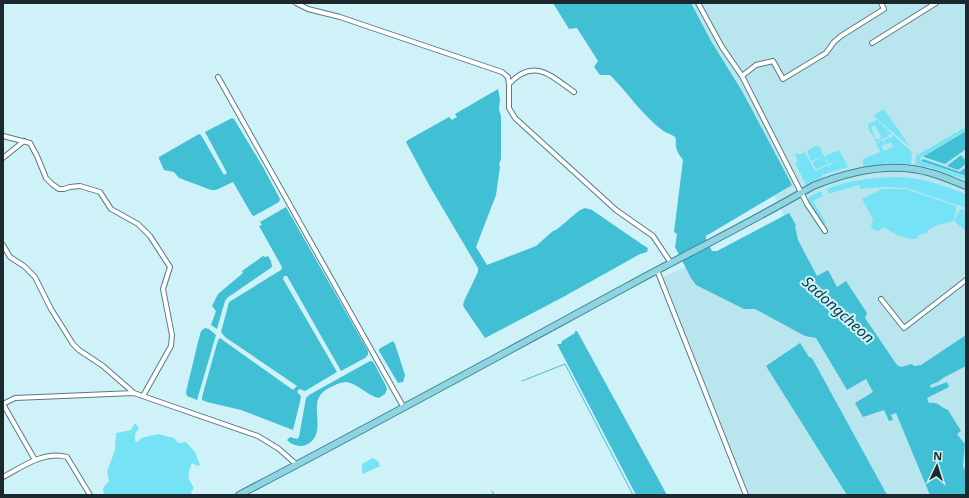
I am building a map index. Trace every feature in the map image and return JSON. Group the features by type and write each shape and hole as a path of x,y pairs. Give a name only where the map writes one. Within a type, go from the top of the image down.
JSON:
{"main road":[{"path":"239,495 404,408 813,186 844,174 878,169 906,169 924,171 966,186"}],"street":[{"path":"296,3 308,9 340,17 502,72 508,77 509,108 515,118 616,210 653,236 671,263"},
{"path":"698,3 722,47 742,76 807,204 825,231"},
{"path":"742,76 756,65 773,61 783,79 826,53 834,42 841,36 884,9 881,3"},
{"path":"872,42 936,3"},
{"path":"509,84 514,78 523,73 540,71 548,73 574,92"},
{"path":"218,77 404,408"},
{"path":"3,136 30,143 46,178 59,189 80,186 100,192 111,210 138,224 150,236 170,267 163,289 172,335 171,346 143,396"},
{"path":"3,158 24,141"},
{"path":"3,245 10,257 24,266 35,277 73,344 79,350 103,366 134,393"},
{"path":"657,270 746,495"},
{"path":"881,299 904,328 966,280"},
{"path":"35,460 3,404 15,398 134,393 258,436 279,449 297,465"},
{"path":"3,477 35,460 54,455 61,455 67,457 90,495"}],"shaded area":[{"path":"686,3 966,3 966,495 743,495 657,280 786,221"},
{"path":"884,109 910,147 876,118 874,115"},
{"path":"877,120 912,152 911,164 885,163 881,165 863,166 863,159 880,152 876,143 883,140 885,144 881,146 884,151 893,147 891,142 886,144 884,140 893,136 890,133 888,135 889,136 880,140 879,139 879,141 876,142 875,138 869,131 868,124","holes":["875,125 881,137 876,139 871,127"]},
{"path":"966,127 966,130 922,158 919,154"},
{"path":"819,146 824,156 811,161 807,151"},
{"path":"839,150 848,167 822,175 822,177 806,185 795,163 798,161 795,154 805,152 815,171 828,165 830,168 829,165 841,159 829,164 825,156"},
{"path":"917,152 921,158 920,161 966,177 966,180 932,168 915,164"},
{"path":"824,156 828,164 816,169 812,162"},
{"path":"895,177 923,180 966,194 966,208 907,188 882,187 860,189 859,185 828,194 827,189 844,183"},
{"path":"882,189 906,189 956,206 953,221 935,226 928,230 928,232 918,236 916,239 903,237 883,227 879,231 874,230 871,227 873,219 862,199"},
{"path":"820,191 823,196 813,201 826,223 824,225 808,201 808,198"},
{"path":"961,209 966,210 966,231 954,221"},
{"path":"135,423 139,428 135,434 135,441 138,442 141,438 158,434 174,438 178,443 186,442 195,452 200,465 198,466 192,463 189,471 188,476 194,488 191,492 192,495 104,495 103,488 109,481 107,472 115,450 116,433 131,430"},
{"path":"373,458 378,461 380,466 363,474 362,464"}],"water":[{"name":"Sadongcheon","path":"553,3 691,3 711,41 742,91 792,185 706,236 712,251 717,251 789,213 796,225 798,240 817,276 828,270 837,287 846,281 867,313 865,318 897,365 901,367 912,364 914,366 921,365 966,335 966,366 930,385 931,388 947,382 949,387 927,398 929,403 937,404 948,410 961,431 957,434 965,444 963,466 966,473 966,495 930,495 896,413 891,415 893,420 889,421 884,410 863,417 855,403 873,392 866,379 847,390 816,338 805,336 755,309 744,309 696,285 675,247 677,234 674,232 683,160 676,149 675,137 662,130 648,118 610,75 600,75 594,67 598,61 577,28 569,29"},
{"path":"498,89 500,99 499,110 501,116 500,167 496,195 476,247 487,265 536,246 580,210 585,208 592,210 648,248 647,252 640,254 485,338 463,306 478,272 478,268 429,185 406,142 449,117 452,120 457,117 455,114"},
{"path":"232,118 263,167 280,199 279,202 254,216 233,182 216,190 211,190 179,178 174,172 164,170 159,159 159,157 199,134 224,175 227,173 205,132"},
{"path":"966,131 966,149 945,164 924,157 924,156"},
{"path":"961,155 966,161 966,164 958,170 947,166"},
{"path":"923,159 960,172 966,167 966,176 921,161"},
{"path":"286,207 368,351 368,355 365,358 341,371 287,276 284,276 283,279 337,372 305,391 299,389 297,392 301,396 293,430 241,410 202,400 218,340 220,338 293,390 297,386 225,337 221,332 229,302 281,270 282,267 259,226 262,225 260,222"},
{"path":"263,256 268,256 272,267 227,298 217,329 211,325 216,311 212,306 218,294 243,273 242,271"},
{"path":"205,328 209,329 216,335 197,400 187,396 186,392 201,331"},
{"path":"575,331 577,331 667,495 636,495 557,344 561,344 562,341 575,333"},
{"path":"393,341 405,375 403,382 398,383 379,351 379,349"},
{"path":"800,343 809,357 812,358 887,495 847,495 766,366"},
{"path":"370,361 374,363 386,386 387,389 385,394 379,398 375,397 355,385 346,382 334,385 324,391 318,401 318,424 313,440 301,446 287,440 290,437 297,439 299,437 306,398 309,395"}],"waterway":[{"path":"522,381 565,364 633,495"},
{"path":"492,491 494,495"}]}
